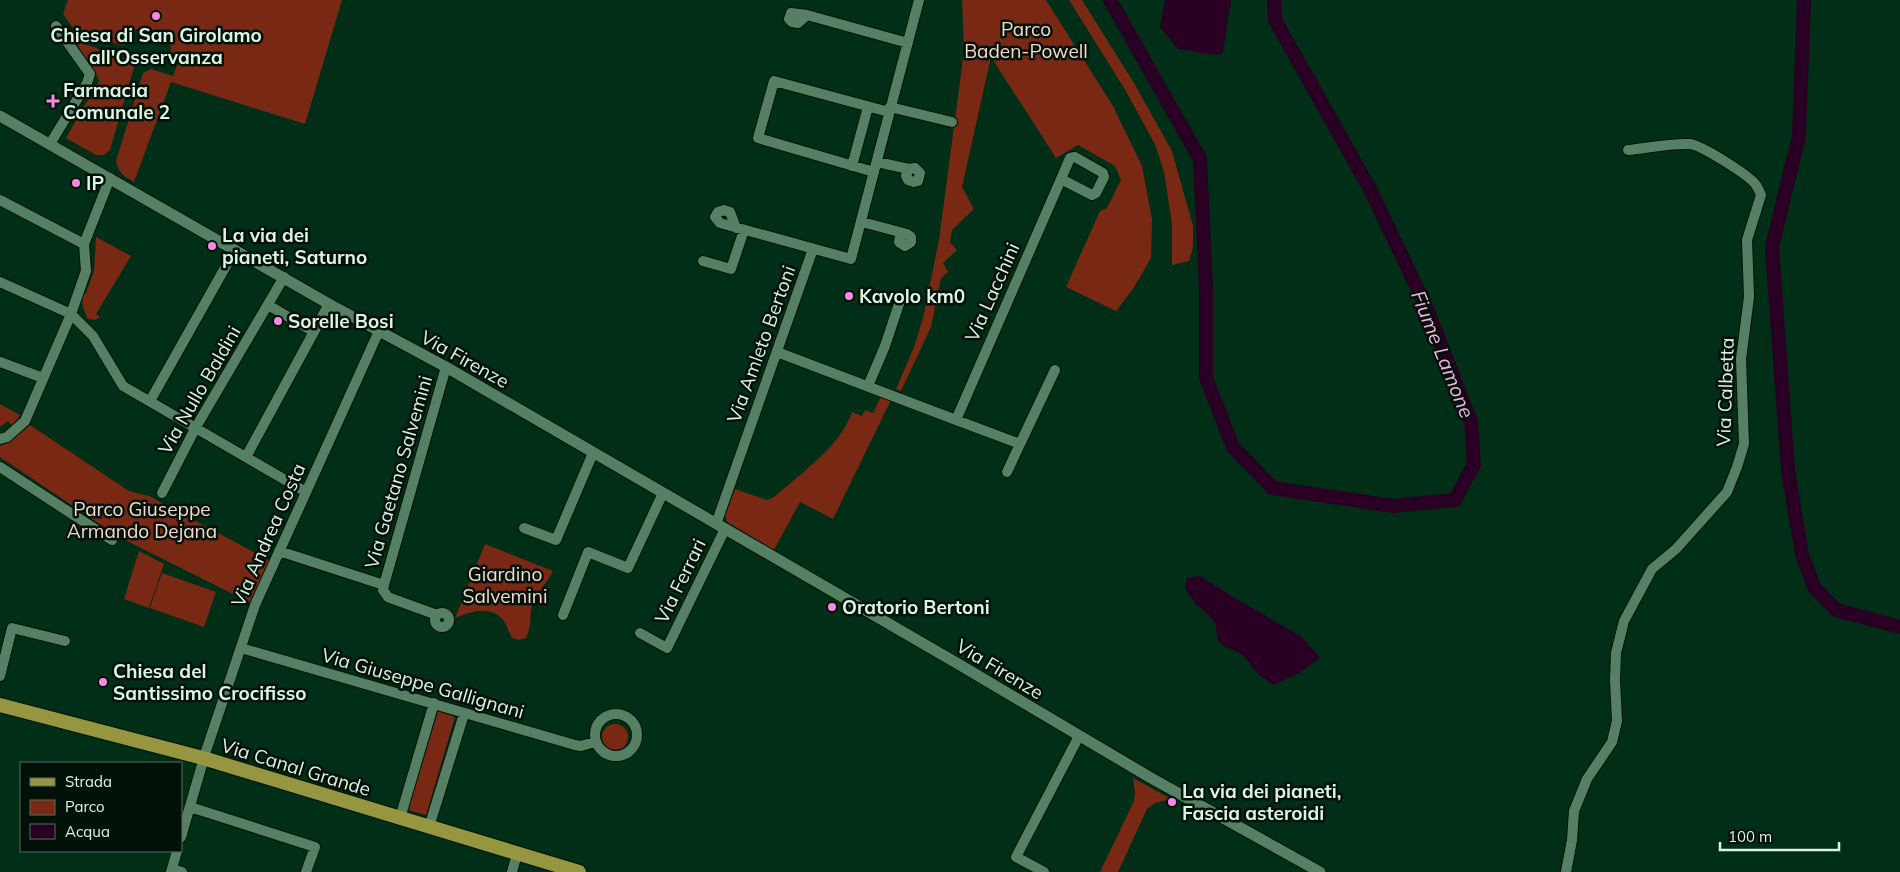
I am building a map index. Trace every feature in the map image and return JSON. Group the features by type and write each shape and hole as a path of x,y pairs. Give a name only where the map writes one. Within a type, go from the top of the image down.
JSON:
{"main road":[{"name":"Via Canal Grande","path":"0,705 204,758 579,872"}],"street":[{"name":"Via Amleto Bertoni","path":"720,527 813,249 851,259 919,0"},
{"path":"807,15 908,43"},
{"path":"50,144 87,83 90,74 56,26"},
{"path":"909,170 852,166 758,138 774,81 868,106 952,122"},
{"path":"852,166 868,106"},
{"name":"Via Firenze","path":"0,116 330,304 446,367 944,656 1301,867 1320,872"},
{"name":"Via Calbetta","path":"1566,872 1572,840 1574,811 1587,779 1612,742 1617,722 1616,653 1624,621 1652,569 1676,549 1727,492 1744,444 1740,358 1749,297 1748,240 1761,195 1756,184 1734,167 1698,146 1692,144 1672,145 1628,150"},
{"path":"0,439 7,436 25,421 71,314 86,272 84,244 110,178"},
{"name":"Via Lacchini","path":"956,420 1061,179"},
{"path":"0,200 84,244"},
{"path":"862,222 904,234"},
{"path":"703,261 731,269 740,229 813,249"},
{"path":"150,401 236,250"},
{"name":"Via Nullo Baldini","path":"162,493 196,427 284,277"},
{"path":"0,282 71,314 92,336 123,386 306,492"},
{"path":"246,457 330,304"},
{"path":"868,386 885,346 899,304"},
{"path":"268,305 314,332"},
{"name":"Via Andrea Costa","path":"182,834 204,758 255,604 379,331"},
{"path":"777,352 1020,444"},
{"path":"0,362 43,378"},
{"name":"Via Gaetano Salvemini","path":"436,615 388,597 383,590 446,367"},
{"path":"1007,472 1055,370"},
{"path":"524,528 556,540 593,453"},
{"path":"0,467 112,540"},
{"path":"563,615 588,552 628,568 663,494"},
{"name":"Via Ferrari","path":"640,633 667,648 720,527"},
{"name":"Via Gaetano Salvemini","path":"279,551 384,585"},
{"path":"0,676 12,628 65,641"},
{"name":"Via Giuseppe Gallignani","path":"241,648 575,745 581,746 596,742"},
{"path":"400,818 434,704"},
{"path":"429,827 464,714"},
{"path":"609,714 623,715 629,718 636,729 636,744 626,754 611,756 604,753 596,742 595,729 598,722 609,714"},
{"path":"1044,872 1016,858 1079,736"},
{"path":"190,807 315,847 306,872"},
{"path":"177,852 171,870 182,872"},
{"path":"512,872 517,854"}],"green space":[{"path":"68,0 342,0 305,124 171,82 134,182 122,174 116,161 143,73 151,69 173,76 178,63 168,60 170,44 157,32 143,29 131,31 126,36 123,46 75,31 63,14"},
{"name":"Parco Baden-Powell","path":"962,0 1046,0 1113,106 1142,166 1152,219 1151,258 1133,289 1116,311 1066,287 1100,211 1107,208 1121,180 1115,166 1078,145 1056,158 991,57 962,187 974,209 952,230 950,242 957,250 943,263 948,272 941,278 931,327 901,391 896,389 914,347 923,318 939,240 964,51"},
{"path":"1069,0 1082,0 1134,83 1172,151 1193,226 1193,247 1189,261 1172,265 1172,224 1164,172 1155,144 1124,88"},
{"path":"74,40 131,61 134,67 110,150 104,155 96,155 66,138 99,81 96,73"},
{"path":"96,237 131,256 96,314 100,317 95,320 88,319 82,299 83,292 86,293 94,271"},
{"path":"881,396 891,400 833,519 800,502 774,550 727,522 725,515 735,489 767,500 774,497 819,459 839,437 852,412 862,416 865,410 873,413"},
{"path":"0,404 20,415 12,426 8,421 0,427"},
{"name":"Parco Giuseppe Armando Dejana","path":"30,425 129,491 149,496 274,563 255,605 119,537 0,457 0,446 10,442"},
{"name":"Giardino Salvemini","path":"485,544 553,571 532,605 530,627 526,638 519,640 512,638 500,617 488,611 475,611 455,618"},
{"path":"139,551 164,564 149,608 124,599"},
{"path":"162,573 216,592 204,627 150,608"},
{"path":"438,711 455,717 426,815 408,810"},
{"path":"615,724 624,728 628,737 624,746 615,750 606,746 602,737 606,728"},
{"path":"1133,778 1171,799 1155,803 1147,809 1118,872 1100,872 1134,801"}],"water":[{"path":"1165,0 1231,0 1223,52 1218,55 1178,49 1160,27"},
{"path":"1200,576 1302,637 1320,658 1299,673 1273,685 1257,673 1243,655 1222,645 1218,640 1215,623 1207,613 1197,606 1185,588 1187,578"}],"waterway":[{"name":"Fiume Lamone","path":"1110,0 1200,159 1206,288 1206,378 1233,447 1273,488 1393,506 1455,500 1474,464 1471,422 1428,311 1370,189 1275,20 1274,0"},
{"name":"Fiume Lamone","path":"1804,0 1799,136 1772,247 1788,471 1802,554 1814,587 1836,610 1900,627"}],"place":[{"name":"Chiesa di San Girolamo all'Osservanza","path":"156,16"},
{"name":"Farmacia Comunale 2","path":"53,101"},
{"name":"IP","path":"76,183"},
{"name":"La via dei pianeti, Saturno","path":"212,246"},
{"name":"Kavolo km0","path":"849,296"},
{"name":"Sorelle Bosi","path":"278,321"},
{"name":"Oratorio Bertoni","path":"832,607"},
{"name":"Chiesa del Santissimo Crocifisso","path":"103,682"},
{"name":"La via dei pianeti, Fascia asteroidi","path":"1172,802"}]}
